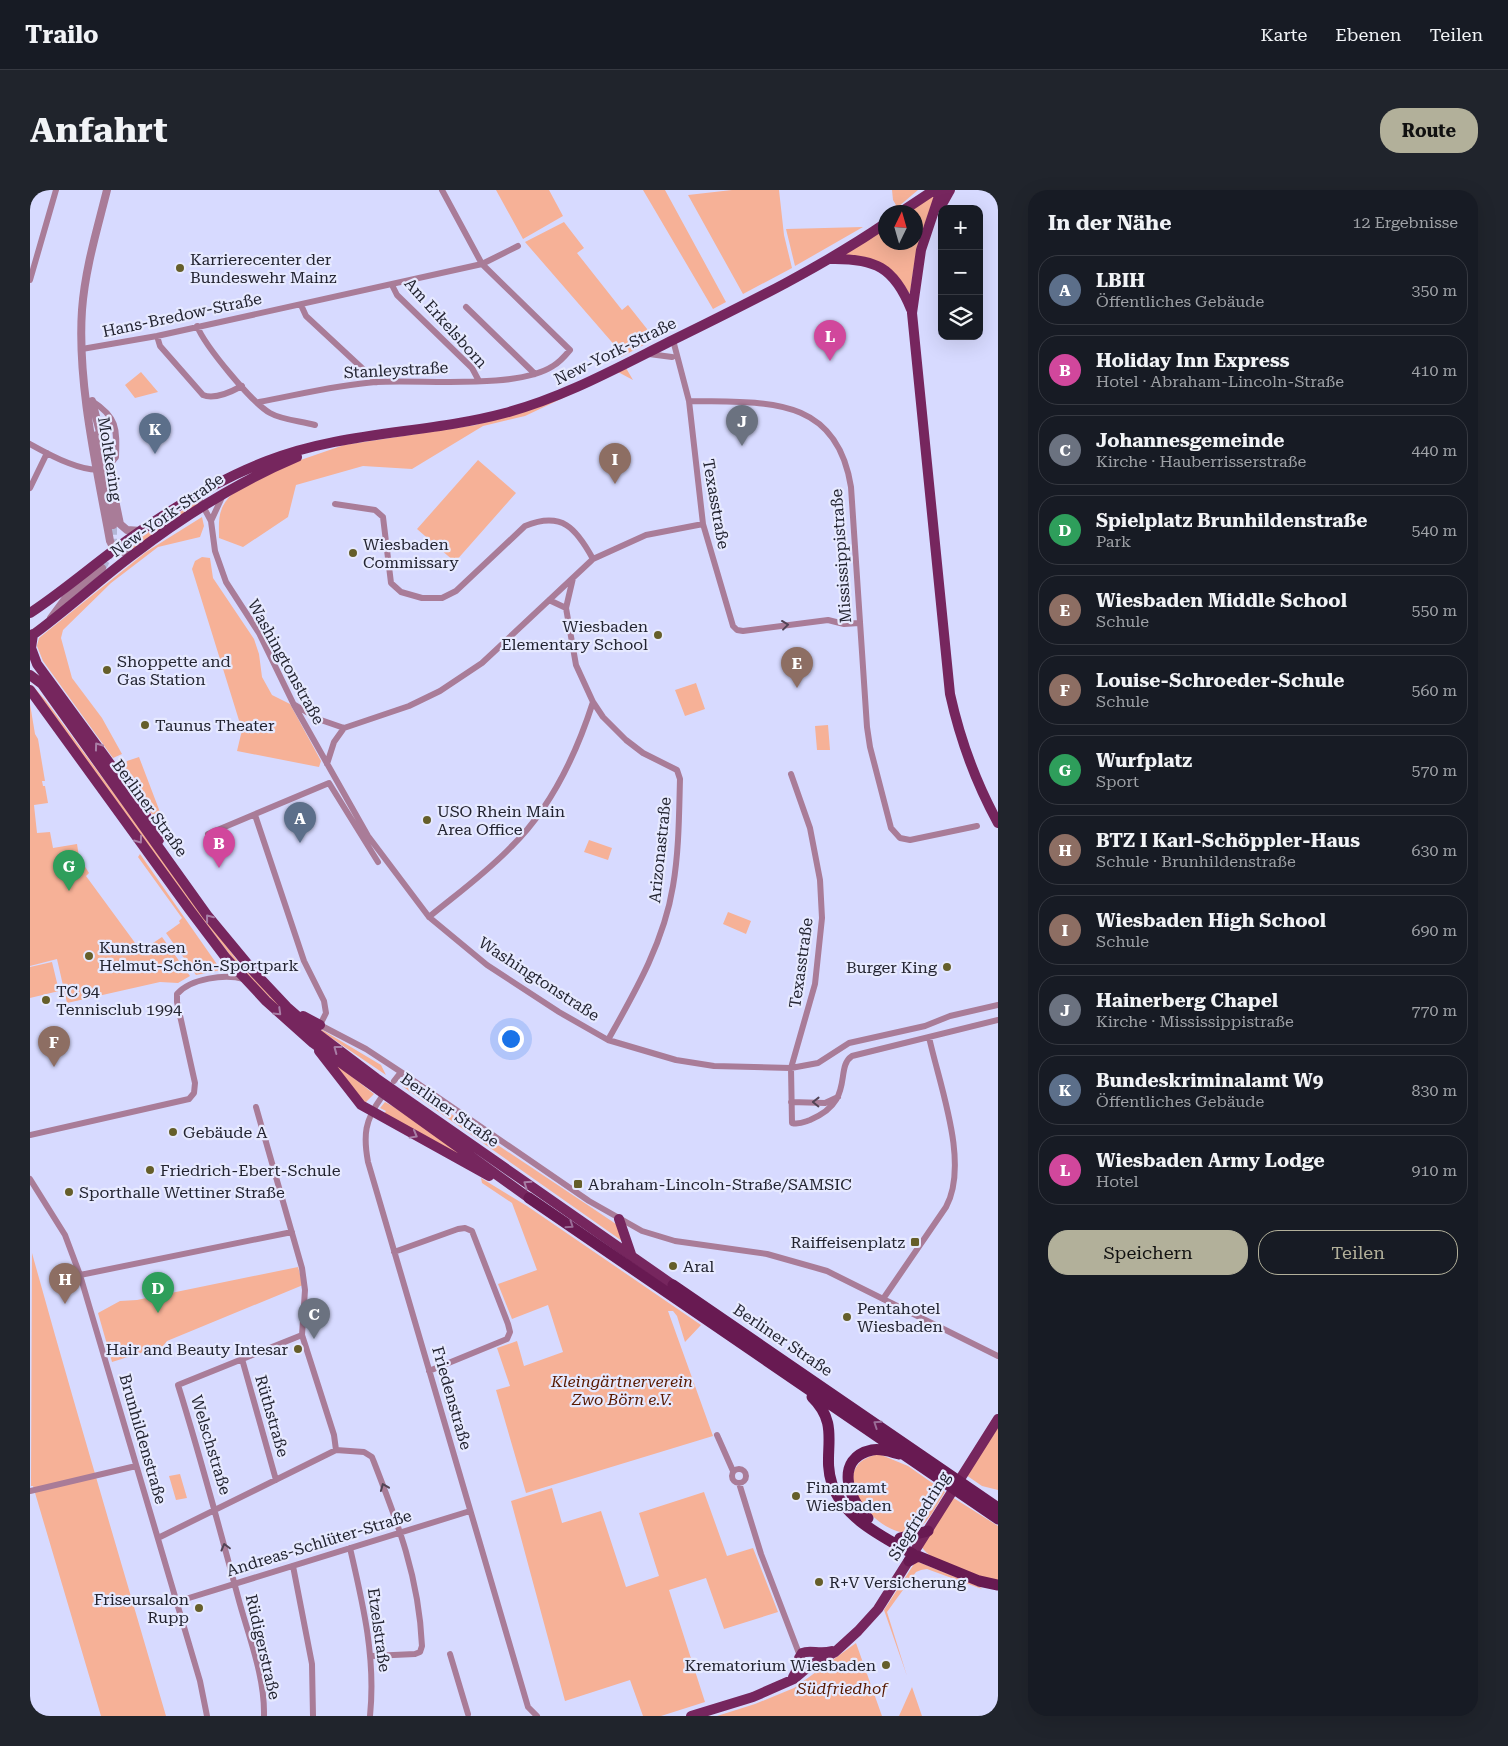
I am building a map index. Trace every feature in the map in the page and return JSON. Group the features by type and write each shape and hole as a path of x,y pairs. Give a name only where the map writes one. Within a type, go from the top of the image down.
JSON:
{"highway":[{"name":"Berliner Straße","path":"530,1198 792,1378"},
{"name":"Berliner Straße","path":"673,1285 943,1476"},
{"path":"792,1378 906,1455 998,1508"},
{"path":"792,1378 817,1402 828,1420 830,1472 838,1496 865,1525 908,1562"},
{"path":"906,1455 880,1450 864,1453 852,1464 848,1477 851,1496 862,1513 882,1529 912,1546 908,1562"},
{"path":"974,1495 998,1497"},
{"path":"974,1495 998,1519"},
{"path":"900,1538 928,1531"},
{"path":"908,1562 918,1556 979,1581 998,1585"}],"main road":[{"path":"908,205 925,190"},
{"path":"911,205 934,190"},
{"path":"941,190 916,275 912,313 950,694 968,755 980,787 998,823"},
{"path":"929,226 950,190"},
{"name":"New-York-Straße","path":"30,614 141,531 197,495 267,461 335,442 469,421 507,412 564,393 672,341 830,259 878,228"},
{"path":"830,259 862,260 886,271 903,291 912,313"},
{"name":"New-York-Straße","path":"32,635 134,553 226,490 280,464 335,442"},
{"path":"32,635 31,648 34,664 141,806 172,865"},
{"name":"Berliner Straße","path":"30,675 42,684 241,958 287,1007 373,1081 530,1198"},
{"name":"Berliner Straße","path":"30,690 226,958 244,979 313,1044 373,1081"},
{"path":"287,1007 320,1025"},
{"path":"313,1044 351,1095 371,1112 530,1198"},
{"name":"Berliner Straße","path":"399,1100 673,1285"},
{"path":"619,1219 632,1257"},
{"name":"Siegfriedring","path":"691,1716 753,1697 789,1682 807,1659 829,1657 840,1647 876,1611 998,1419"}],"street":[{"path":"30,280 56,190"},
{"name":"Moltkering","path":"100,452 82,350 81,326 85,280 107,190"},
{"path":"442,190 482,264"},
{"name":"Hans-Bredow-Straße","path":"82,350 157,336 482,264 518,246"},
{"name":"Stanleystraße","path":"259,402 351,384 480,381 535,374 554,366 570,350 482,264"},
{"name":"Am Erkelsborn","path":"392,285 397,295 472,368 480,381"},
{"path":"301,305 306,316 377,382"},
{"path":"466,307 535,374"},
{"path":"197,326 217,356 242,386 273,414 315,425"},
{"path":"157,336 160,346 202,395 211,397 230,392 242,386"},
{"path":"672,341 670,348 672,357 679,364"},
{"path":"672,341 679,364"},
{"name":"Moltkering","path":"82,350 113,525"},
{"path":"643,355 655,354 672,357"},
{"name":"Texasstraße","path":"679,364 689,401 703,524 733,626 737,630 828,620 844,624 859,623"},
{"path":"30,444 47,453 88,469 99,470 107,468 114,461 116,454 113,420 110,413 92,401"},
{"name":"Mississippistraße","path":"689,401 787,406 817,422 841,451 851,487 859,623 870,748 891,828 900,838 910,840 977,826"},
{"path":"100,452 104,477 120,524 127,530 141,531"},
{"path":"30,488 47,453"},
{"name":"Moltkering","path":"104,477 110,541 114,550"},
{"path":"211,521 226,490"},
{"name":"Washingtonstraße","path":"197,495 211,521 215,551 221,572 259,634 294,705 368,836 429,917 487,965 559,1012 608,1040 676,1060 714,1066 792,1068 818,1063 849,1043 924,1026 950,1016 998,1005"},
{"path":"335,504 376,510 383,517 391,583 401,592 422,598 442,598 456,591 525,526 537,521 552,520 571,527 581,537 593,559"},
{"path":"327,764 334,742 344,728 409,706 440,691 482,663 510,639 593,559 646,536 703,524"},
{"path":"114,550 123,554 134,553"},
{"path":"50,620 65,599 102,568"},
{"path":"429,917 481,875 530,826 552,796 583,734 593,702 576,665 566,608 573,578"},
{"path":"550,600 566,608"},
{"name":"Arizonastraße","path":"593,702 603,717 626,740 643,753 677,770 680,779 674,885 668,909 657,944 639,984 608,1040"},
{"path":"294,705 318,719 344,728"},
{"name":"Texasstraße","path":"792,774 810,828 820,880 822,918 815,984 792,1068"},
{"path":"208,834 329,783 378,862"},
{"path":"255,815 304,961 324,1001 326,1013 320,1025 366,1049 589,1201 642,1231 674,1242 768,1254 797,1260 827,1271 998,1356"},
{"path":"220,977 225,972 226,958"},
{"path":"30,1135 191,1098 195,1090 195,1083 176,1002 177,994 187,986 220,977 244,979"},
{"path":"792,1068 790,1120 798,1124 824,1112 839,1097 847,1061 852,1056 998,1020"},
{"path":"883,1298 951,1196 956,1165 955,1147 928,1037"},
{"path":"394,1081 401,1072"},
{"path":"790,1102 825,1102 839,1097"},
{"name":"Friedenstraße","path":"381,1098 371,1112 366,1125 365,1147 528,1708"},
{"path":"256,1107 292,1232 304,1282 302,1335 334,1434 336,1450"},
{"name":"Brunhildenstraße","path":"30,1179 65,1235 80,1275 203,1692 207,1716"},
{"path":"394,1252 458,1229 470,1230 474,1234 508,1324 510,1332 507,1339 429,1371"},
{"path":"80,1275 292,1232"},
{"name":"Welschstraße","path":"235,1584 178,1385 302,1335"},
{"path":"979,1346 998,1352"},
{"name":"Rüthstraße","path":"242,1359 276,1480"},
{"path":"717,1435 733,1471 732,1478 739,1483 761,1554 792,1638 807,1659"},
{"path":"158,1538 336,1450 370,1455 402,1532 417,1593 422,1649 415,1654 372,1656"},
{"path":"30,1491 136,1466"},
{"path":"733,1471 740,1469 745,1473 745,1480 739,1483"},
{"name":"Andreas-Schlüter-Straße","path":"176,1602 470,1511"},
{"name":"Etzelstraße","path":"350,1548 364,1606 372,1656 373,1691 370,1716"},
{"path":"293,1566 312,1664 312,1716"},
{"name":"Rüdigerstraße","path":"235,1584 262,1686 264,1716"},
{"path":"450,1654 468,1714"},
{"path":"526,1716 528,1708 537,1716"}],"green space":[{"path":"496,190 549,190 563,216 523,239"},
{"path":"643,190 665,190 726,302 713,309"},
{"path":"732,190 779,190 784,235 792,268 743,294 688,195"},
{"path":"892,190 918,190 900,205 896,205 893,200"},
{"path":"938,190 923,237 923,205 918,205"},
{"path":"564,222 584,248 577,253 622,310 628,305 655,339 621,357 617,348 525,242"},
{"path":"863,227 795,266 786,229"},
{"path":"878,233 878,250 919,250 914,265 910,293 888,269 844,255"},
{"path":"626,368 633,380 618,372 525,416 483,426 412,469 363,466 296,485 288,517 243,547 219,538 220,514 224,504 233,493 292,463 344,445 476,425"},
{"path":"141,372 158,392 135,398 125,385"},
{"path":"478,460 516,493 455,562 417,529"},
{"path":"194,503 199,503 134,549 122,549"},
{"path":"202,517 204,526 200,537 158,547 111,583 63,630 61,638 72,678 102,718 122,754 113,758 43,661 37,646 39,638 146,552"},
{"path":"202,557 210,558 213,578 254,639 259,654 262,677 272,695 290,704 321,761 319,767 237,751 242,730 192,569 195,561"},
{"path":"30,683 46,701 242,967 297,1021 377,1082 375,1084 295,1023 241,969 176,885"},
{"path":"696,683 705,709 685,716 675,690"},
{"path":"30,704 45,781 42,781 43,786 45,786 48,803 34,805 37,833 50,832 53,848 77,844 79,857 89,873 86,876 141,951 162,937 190,976 178,983 160,982 67,1003 57,959 30,966"},
{"path":"828,725 830,750 817,750 815,726"},
{"path":"139,757 163,820 157,822 122,769 127,761"},
{"path":"589,840 612,848 608,860 584,852"},
{"path":"140,854 221,970 196,975 166,933 180,923 179,921 182,918 138,857"},
{"path":"728,912 751,921 746,934 723,924"},
{"path":"52,962 59,991 30,998 30,967"},
{"path":"319,1028 381,1065 386,1075 324,1033"},
{"path":"326,1056 374,1094 364,1104"},
{"path":"408,1085 613,1222 617,1225 625,1243 402,1086"},
{"path":"385,1102 482,1168 383,1115 386,1111 380,1108"},
{"name":"Kleingärtnerverein Zwo Börn e.V.","path":"481,1178 527,1206 701,1325 685,1342 677,1316 673,1311 668,1311 713,1436 526,1493 496,1390 510,1386 497,1348 517,1341 524,1366 563,1352 548,1305 512,1319 498,1284 537,1270 512,1203 482,1183"},
{"path":"32,1253 166,1716 101,1716 33,1486 31,1486"},
{"path":"298,1267 303,1285 167,1341 163,1346 112,1362 98,1313 120,1301 137,1300"},
{"path":"998,1425 998,1490 982,1486 966,1475"},
{"path":"879,1454 908,1466 945,1492 928,1519 914,1531 901,1532 887,1527 873,1516 862,1503 854,1488 854,1473 861,1462"},
{"path":"180,1474 187,1498 176,1500 169,1476"},
{"path":"552,1488 562,1523 601,1511 626,1587 659,1576 639,1513 704,1492 727,1556 753,1548 778,1612 724,1629 706,1578 669,1590 705,1702 661,1716 643,1716 630,1680 565,1701 511,1501"},
{"path":"952,1497 998,1526 998,1581 969,1574 948,1566 930,1556 922,1547"},
{"path":"916,1561 982,1589 927,1569 916,1572 887,1612 907,1676 884,1610"},
{"name":"Südfriedhof","path":"856,1643 882,1716 717,1716 755,1704 794,1688"},
{"path":"912,1687 922,1716 899,1716"}],"tunnel":[{"path":"102,568 113,548 113,525"}],"place":[{"name":"Karrierecenter der Bundeswehr Mainz","path":"180,268"},
{"name":"Wiesbaden Army Lodge","path":"830,361"},
{"name":"Hainerberg Chapel","path":"742,446"},
{"name":"Bundeskriminalamt W9","path":"155,454"},
{"name":"Wiesbaden High School","path":"615,484"},
{"name":"Wiesbaden Commissary","path":"353,553"},
{"name":"Wiesbaden Elementary School","path":"658,635"},
{"name":"Shoppette and Gas Station","path":"107,670"},
{"name":"Wiesbaden Middle School","path":"797,688"},
{"name":"Taunus Theater","path":"145,725"},
{"name":"USO Rhein Main Area Office","path":"427,820"},
{"name":"LBIH","path":"300,843"},
{"name":"Holiday Inn Express","path":"219,868"},
{"name":"Wurfplatz","path":"69,891"},
{"name":"Kunstrasen Helmut-Schön-Sportpark","path":"89,956"},
{"name":"Burger King","path":"947,967"},
{"name":"TC 94 Tennisclub 1994","path":"46,1000"},
{"name":"Louise-Schroeder-Schule","path":"54,1067"},
{"name":"Gebäude A","path":"173,1132"},
{"name":"Friedrich-Ebert-Schule","path":"150,1170"},
{"name":"Abraham-Lincoln-Straße/SAMSIC","path":"578,1184"},
{"name":"Sporthalle Wettiner Straße","path":"69,1192"},
{"name":"Raiffeisenplatz","path":"915,1242"},
{"name":"Aral","path":"673,1266"},
{"name":"BTZ I Karl-Schöppler-Haus","path":"65,1304"},
{"name":"Spielplatz Brunhildenstraße","path":"158,1313"},
{"name":"Pentahotel Wiesbaden","path":"847,1317"},
{"name":"Johannesgemeinde","path":"314,1339"},
{"name":"Hair and Beauty Intesar","path":"298,1349"},
{"name":"Finanzamt Wiesbaden","path":"796,1496"},
{"name":"R+V Versicherung","path":"819,1582"},
{"name":"Friseursalon Rupp","path":"199,1608"},
{"name":"Krematorium Wiesbaden","path":"886,1665"}]}
